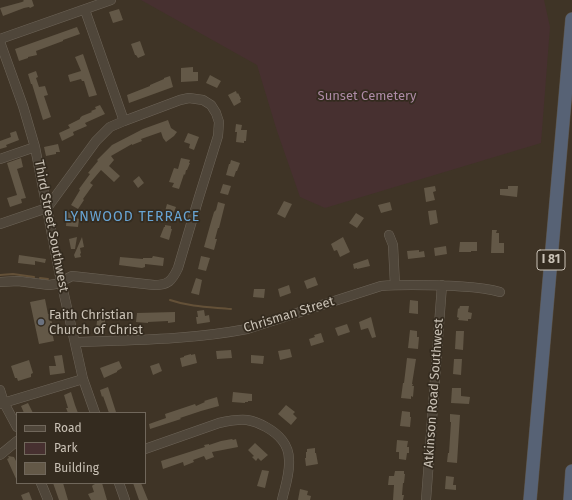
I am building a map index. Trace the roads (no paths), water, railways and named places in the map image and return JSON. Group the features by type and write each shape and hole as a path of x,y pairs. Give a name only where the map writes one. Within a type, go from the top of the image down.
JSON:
{"highway":[{"name":"I 81","path":"530,500 572,19"},
{"path":"570,500 572,470"}],"street":[{"path":"0,40 111,0"},
{"path":"85,10 124,121"},
{"name":"Third Street Southwest","path":"0,40 23,106 35,147 61,280 83,379 95,412"},
{"path":"0,224 47,208 96,141 110,127 180,100 189,98 203,100 211,105 216,113 219,122 218,136 178,268 174,276 168,282 162,285 154,285 72,276 61,280 56,284 49,285 18,281 0,282"},
{"path":"0,159 35,147"},
{"path":"389,235 393,245 395,285"},
{"name":"Chrisman Street","path":"75,342 178,338 247,329 381,286 442,285 487,288 500,292"},
{"name":"Atkinson Road Southwest","path":"426,500 442,285"},
{"path":"2,403 83,379"},
{"path":"0,390 2,403 16,425"},
{"path":"146,449 231,420 246,420 259,424 282,440 287,448 289,472 282,500"},
{"path":"0,455 16,441"},
{"path":"41,484 48,500"},
{"path":"119,484 125,500"}],"waterway":[{"path":"0,275 13,274 34,277"},
{"path":"40,278 48,279"},
{"path":"170,300 193,305 231,309"}],"place":[{"name":"Faith Christian Church of Christ","path":"41,322"}],"district":[{"name":"LYNWOOD TERRACE","path":"132,217"}],"park label":[{"name":"Sunset Cemetery","path":"367,96"}]}
